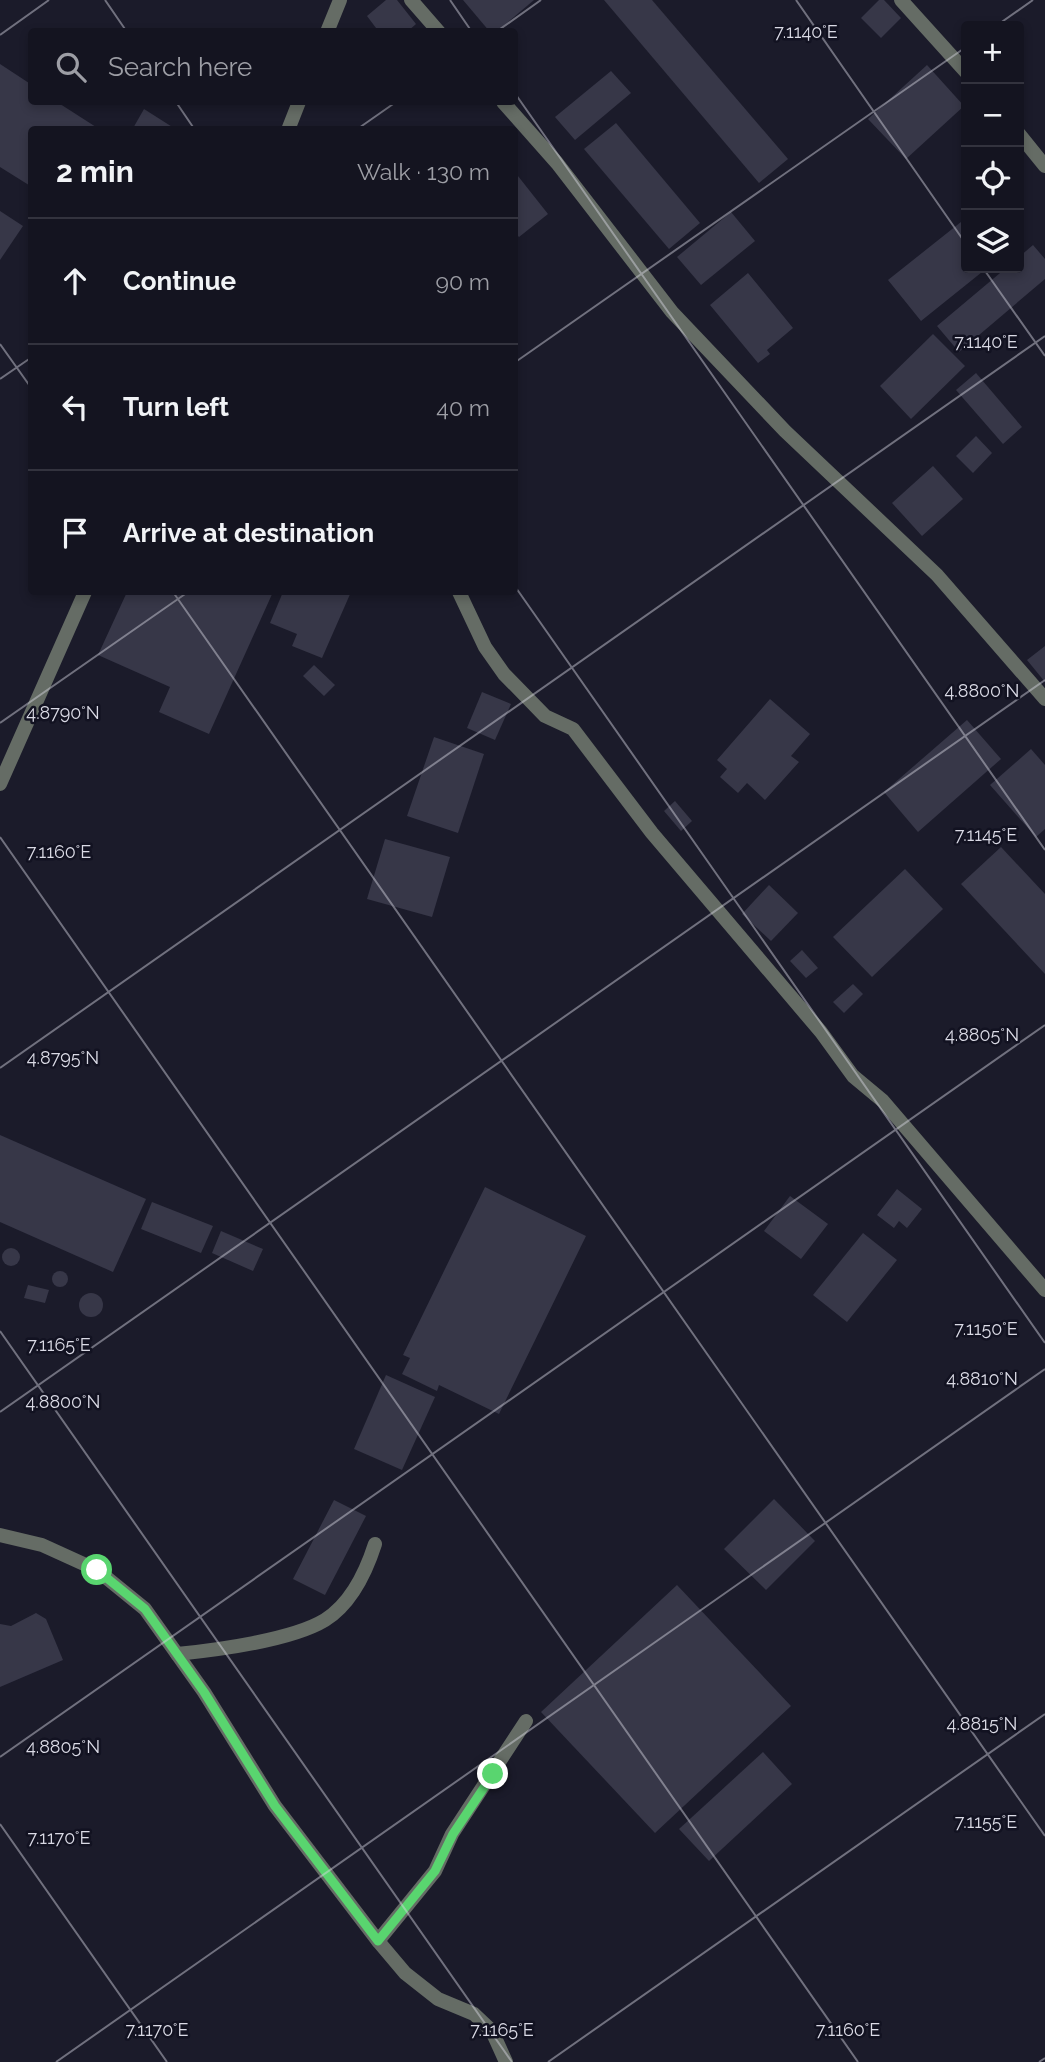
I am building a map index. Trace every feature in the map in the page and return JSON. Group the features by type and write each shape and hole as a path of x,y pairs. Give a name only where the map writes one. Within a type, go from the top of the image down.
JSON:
{"street":[{"path":"329,28 340,0"},
{"path":"411,0 436,28"},
{"path":"901,0 961,66"},
{"path":"290,126 298,105"},
{"path":"506,105 557,163 673,312 785,431 937,575 1045,699"},
{"path":"1024,140 1045,166"},
{"path":"0,784 84,595"},
{"path":"460,595 485,647 504,674 545,716 573,729 652,834 821,1032 853,1076 883,1101 1045,1290"},
{"path":"0,1535 42,1545 97,1570 145,1609 275,1806 378,1941 405,1973 438,1999 474,2014 492,2031 506,2062"},
{"path":"177,1654 227,1648 325,1620 346,1602 366,1571 375,1544"},
{"path":"378,1941 435,1871 453,1834 526,1721"}],"building":[{"path":"386,0 397,0 416,24 412,28 376,28 367,16"},
{"path":"463,0 534,0 501,28 487,28"},
{"path":"604,0 652,0 788,159 759,183"},
{"path":"879,0 884,0 901,18 881,38 861,18"},
{"path":"0,64 28,82 28,105 62,105 94,126 28,126 28,184 0,167"},
{"path":"927,65 961,103 961,109 906,159 868,119"},
{"path":"611,71 631,93 575,140 555,117"},
{"path":"144,109 171,126 134,126"},
{"path":"616,123 700,223 669,249 584,149"},
{"path":"518,176 548,214 518,236"},
{"path":"0,211 23,226 0,260"},
{"path":"731,212 755,241 701,285 677,257"},
{"path":"961,222 961,273 981,273 921,321 888,280"},
{"path":"1033,245 1045,259 1045,279 959,352 937,326 1000,273 1024,273 1024,253"},
{"path":"748,273 793,328 767,350 770,354 758,363 710,305"},
{"path":"933,334 965,366 911,419 880,386"},
{"path":"976,373 1022,427 1003,444 956,390"},
{"path":"976,436 992,453 973,473 956,456"},
{"path":"933,466 963,499 922,536 892,503"},
{"path":"126,595 272,595 209,734 159,712 170,687 98,655"},
{"path":"282,595 350,595 322,658 292,646 297,634 270,623"},
{"path":"1045,646 1045,682 1027,660"},
{"path":"314,665 335,685 324,696 303,676"},
{"path":"482,692 511,704 495,740 467,728"},
{"path":"770,699 810,734 791,756 799,762 765,800 747,783 738,793 720,777 727,769 717,760"},
{"path":"967,720 1001,759 918,832 884,792"},
{"path":"434,737 484,754 458,833 407,816"},
{"path":"1031,749 1045,765 1045,829 1036,837 990,785"},
{"path":"675,801 692,821 681,831 664,811"},
{"path":"385,839 450,857 432,917 367,899"},
{"path":"1001,847 1045,894 1045,974 961,884"},
{"path":"905,869 943,909 872,977 833,937"},
{"path":"769,885 798,913 771,941 742,914"},
{"path":"802,950 818,968 806,978 790,961"},
{"path":"853,984 863,994 844,1013 833,1002"},
{"path":"0,1135 146,1199 113,1272 0,1222"},
{"path":"485,1187 586,1236 499,1414 439,1385 437,1391 402,1374 410,1358 403,1355"},
{"path":"897,1189 922,1209 907,1228 899,1221 894,1228 877,1215"},
{"path":"790,1196 828,1224 801,1259 764,1231"},
{"path":"152,1202 213,1226 201,1253 141,1229"},
{"path":"221,1231 263,1249 253,1271 212,1253"},
{"path":"863,1233 897,1260 847,1322 813,1295"},
{"path":"7,1248 15,1248 20,1257 18,1264 7,1266 2,1261 2,1253"},
{"path":"60,1271 66,1273 66,1285 60,1287 54,1285 52,1279 54,1273"},
{"path":"28,1285 49,1290 45,1303 24,1298"},
{"path":"91,1293 102,1300 103,1305 96,1316 91,1317 80,1310 79,1305 86,1294"},
{"path":"386,1375 435,1397 402,1470 354,1449"},
{"path":"774,1499 815,1541 766,1590 724,1549"},
{"path":"334,1500 366,1516 325,1595 293,1579"},
{"path":"677,1585 791,1706 655,1833 541,1712"},
{"path":"36,1613 46,1619 63,1660 0,1687 0,1624 11,1626"},
{"path":"763,1752 792,1784 709,1861 679,1829"}],"route":[{"path":"97,1570 145,1609 204,1692 275,1806 378,1941 435,1871 453,1834 493,1774"}]}
